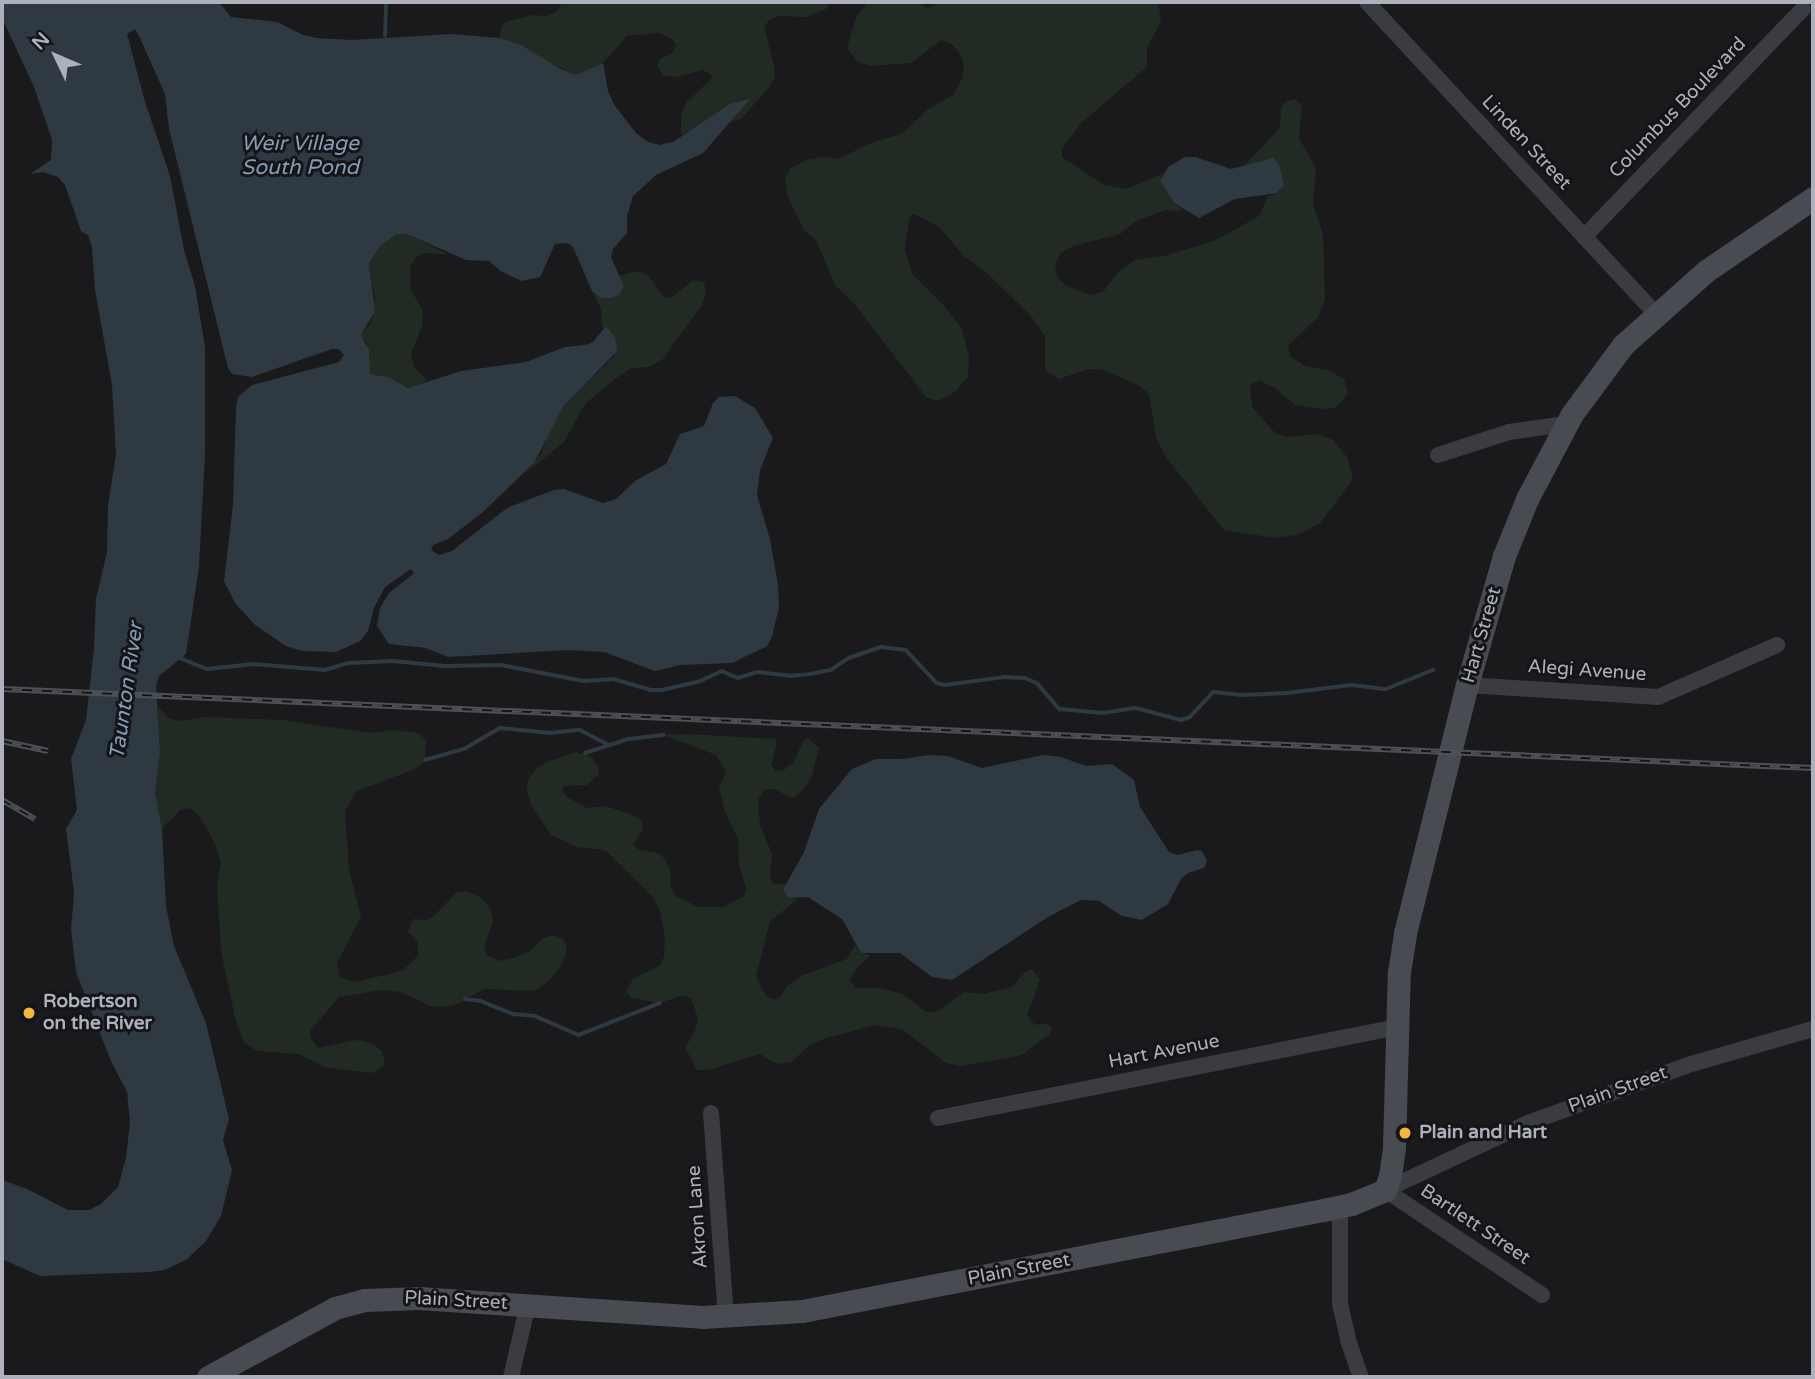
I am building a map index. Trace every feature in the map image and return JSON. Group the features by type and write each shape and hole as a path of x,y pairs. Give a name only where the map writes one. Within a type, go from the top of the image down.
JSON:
{"main road":[{"name":"Hart Street","path":"1385,1190 1391,1176 1394,1146 1397,1027 1405,933 1467,685 1513,534 1540,470 1566,424 1608,362 1655,313 1706,271 1813,198"},
{"name":"Plain Street","path":"208,1377 314,1319 365,1300 418,1298 726,1317 837,1306 1340,1206 1385,1190"}],"street":[{"name":"Linden Street","path":"1367,2 1655,313"},
{"name":"Columbus Boulevard","path":"1584,237 1803,9"},
{"path":"1438,455 1509,432 1566,424"},
{"name":"Alegi Avenue","path":"1467,685 1658,697 1777,645"},
{"name":"Hart Avenue","path":"938,1118 1397,1027"},
{"name":"Plain Street","path":"1385,1190 1528,1123 1688,1065 1813,1029"},
{"name":"Akron Lane","path":"711,1113 726,1317"},
{"name":"Bartlett Street","path":"1385,1190 1542,1296"},
{"path":"1340,1206 1340,1304 1348,1340 1361,1377"},
{"path":"511,1377 528,1304"}],"shaded area":[{"path":"563,2 832,2 826,9 806,17 778,16 769,20 764,27 774,66 775,76 771,85 742,118 729,123 748,100 681,135 681,114 686,103 713,77 703,70 676,77 664,76 657,67 660,59 672,53 677,45 672,39 659,33 627,36 603,63 576,75 499,38 503,23 532,15 546,16 558,10"},
{"path":"868,2 919,2 927,9 940,2 1158,2 1161,22 1147,47 1147,67 1081,123 1062,149 1062,157 1104,185 1126,189 1164,173 1160,181 1174,203 1183,211 1165,210 1136,221 1120,234 1073,246 1061,253 1055,264 1057,277 1067,286 1090,295 1103,292 1119,271 1135,260 1168,255 1216,240 1259,216 1268,196 1277,193 1263,160 1242,168 1280,128 1281,108 1286,101 1295,99 1302,105 1299,138 1316,169 1313,205 1323,234 1325,300 1318,317 1288,346 1290,356 1305,366 1328,370 1344,379 1348,394 1335,408 1320,409 1295,405 1276,389 1259,380 1250,385 1252,407 1275,433 1286,437 1317,434 1333,440 1347,457 1353,479 1321,522 1301,534 1275,538 1224,530 1166,457 1156,438 1149,394 1140,386 1104,370 1088,369 1059,379 1045,370 1045,336 1031,316 985,271 964,256 939,227 914,214 909,218 905,250 912,274 945,307 962,329 969,357 968,377 956,391 938,401 926,397 857,307 835,285 816,240 804,230 787,195 785,179 790,169 806,160 824,157 839,159 866,145 903,133 927,110 953,95 962,79 964,65 960,53 950,43 941,40 911,63 870,66 857,61 847,48 857,15"},
{"path":"397,234 407,234 449,255 425,253 415,258 410,267 411,290 423,311 422,326 411,353 414,367 427,380 413,388 403,386 388,377 370,374 367,343 361,335 371,323 375,299 369,265 380,246"},
{"path":"637,271 649,276 663,297 671,298 693,280 704,282 706,293 702,305 662,360 649,367 631,368 607,385 585,404 564,442 525,474 541,454 549,431 563,407 613,357 615,337 606,326 602,328 601,309 592,291 601,298 624,286 620,276"},
{"path":"157,706 170,719 182,721 202,717 283,720 369,733 394,730 418,733 426,740 425,760 415,769 357,791 345,810 349,870 361,916 337,963 340,977 355,982 402,971 418,956 418,942 408,932 413,919 426,920 435,915 457,892 468,891 490,907 493,921 484,947 488,956 500,961 514,958 530,951 543,938 553,935 563,939 567,949 563,963 549,981 534,991 484,989 457,1004 444,1007 430,1006 401,992 381,990 339,997 310,1031 310,1037 318,1048 357,1040 370,1043 382,1051 385,1065 372,1073 325,1067 299,1054 257,1051 244,1042 236,1022 221,951 217,883 221,862 215,844 200,817 190,808 180,810 162,829 155,792 160,752"},
{"path":"664,735 775,739 777,743 771,765 776,771 784,770 794,762 803,741 808,738 819,748 812,776 801,792 792,798 774,789 765,789 758,800 760,825 772,854 770,877 773,884 786,884 783,890 789,898 798,899 770,921 756,976 766,996 774,999 780,997 788,985 803,975 847,959 855,945 861,953 870,955 853,973 850,981 856,988 879,988 902,994 926,1012 936,1012 964,992 983,994 1012,987 1025,972 1032,969 1040,980 1027,1015 1035,1025 1045,1023 1051,1027 1050,1034 1022,1055 960,1066 946,1063 902,1029 875,1025 811,1044 791,1062 777,1064 760,1054 708,1070 697,1070 685,1047 694,1034 698,1018 691,998 683,995 660,1003 631,998 626,991 633,979 661,965 664,956 665,937 660,911 653,897 605,850 577,847 551,835 532,807 527,791 528,780 536,769 547,762 576,752 591,757 599,769 599,774 587,785 563,786 562,790 567,797 587,808 606,806 637,817 643,823 643,830 633,844 639,850 658,853 665,859 671,873 670,886 676,896 698,907 724,907 744,896 746,888 739,865 738,839 725,812 719,788 726,772 716,755"}],"water":[{"name":"Weir Village South Pond","path":"2,2 219,2 231,17 277,22 303,35 316,38 352,40 451,34 499,38 521,45 576,75 603,63 608,91 615,106 636,133 648,142 659,145 673,142 730,104 750,99 703,153 656,175 633,196 627,216 627,233 613,249 611,257 624,286 620,294 612,298 601,298 592,291 573,247 567,243 555,244 540,277 522,281 502,272 489,261 466,260 407,234 397,234 380,246 369,264 375,311 361,335 369,350 370,374 388,377 408,388 461,371 526,362 565,347 585,345 593,342 606,326 615,337 617,351 563,407 534,463 483,512 448,539 433,545 431,550 439,555 452,551 507,508 554,490 564,489 603,503 616,499 635,481 666,464 680,434 704,426 713,403 719,397 735,396 755,408 773,438 760,470 757,495 770,539 778,585 779,607 772,637 767,646 732,663 680,665 655,671 604,652 568,650 448,657 426,648 389,644 377,626 380,608 389,593 414,573 411,569 385,587 374,608 368,631 360,641 336,652 302,651 286,646 255,625 235,603 224,581 233,505 236,407 238,397 252,385 339,362 344,355 339,349 332,349 252,377 232,374 228,368 169,129 165,94 135,29 127,34 145,102 170,176 184,250 195,286 205,347 205,454 199,567 186,654 159,676 156,685 160,752 155,792 162,829 166,906 174,946 206,1023 229,1119 223,1140 232,1170 221,1216 206,1241 186,1260 164,1270 150,1272 40,1276 2,1259 2,1180 27,1189 68,1210 89,1210 101,1204 118,1187 126,1158 130,1122 127,1092 111,1061 76,972 71,930 74,892 66,829 77,810 71,759 86,720 96,599 107,552 108,506 116,454 112,385 88,235 81,231 65,185 58,177 43,172 30,174 51,160 52,140 34,87 2,18"},
{"path":"1185,157 1196,157 1231,169 1273,158 1279,164 1284,185 1277,193 1235,199 1199,218 1174,203 1160,181 1168,167"},
{"path":"1043,755 1061,757 1086,766 1112,764 1134,780 1140,807 1169,852 1178,855 1202,851 1207,861 1204,868 1188,873 1181,879 1168,904 1142,920 1122,916 1099,901 1081,900 1048,917 952,980 932,977 900,953 861,953 842,919 808,897 789,898 783,890 804,852 819,809 852,769 876,759 948,756 982,768"}],"waterway":[{"path":"385,36 386,2"},
{"path":"180,658 207,669 254,664 325,670 348,663 393,661 445,666 501,665 584,681 613,679 651,690 662,690 700,681 722,671 738,678 758,672 789,676 831,670 849,658 881,647 906,650 937,683 945,685 1005,677 1025,678 1037,683 1060,709 1103,713 1136,708 1181,720 1190,717 1213,692 1242,695 1287,693 1352,685 1386,689 1433,670"},
{"path":"425,760 464,749 500,728 550,733 580,730 608,744"},
{"path":"585,753 629,739 664,735"},
{"path":"465,999 481,1001 514,1014 535,1016 579,1035 660,1003"}],"railway":[{"path":"2,689 1813,768"},
{"path":"2,741 48,751"},
{"path":"2,800 35,819"}],"place":[{"name":"Robertson on the River","path":"29,1013"},
{"name":"Plain and Hart","path":"1405,1133"}],"water label":[{"name":"Taunton River","path":"127,691"}]}
